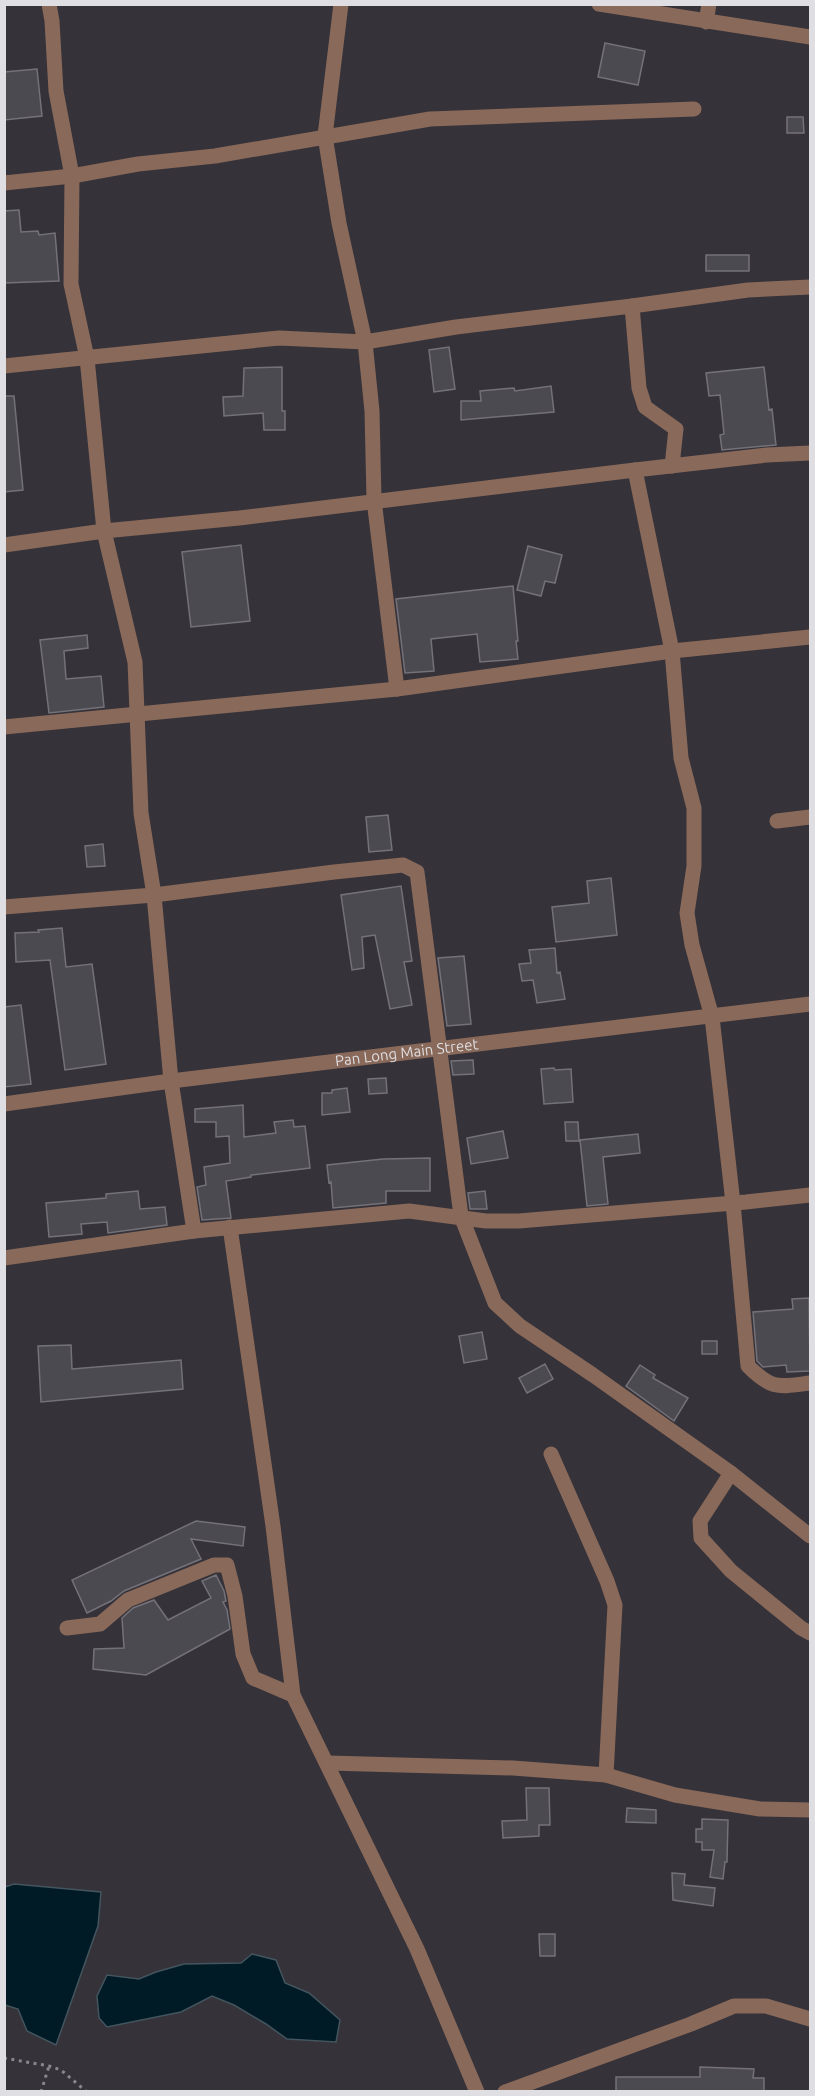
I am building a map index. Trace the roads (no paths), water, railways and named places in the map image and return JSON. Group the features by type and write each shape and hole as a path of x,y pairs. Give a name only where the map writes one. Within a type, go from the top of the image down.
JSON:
{"street":[{"path":"49,4 56,91 72,176 71,284 87,358 104,531 135,662 141,813 154,895 171,1081 194,1231"},
{"path":"341,4 325,136 339,223 365,342 372,411 374,500 397,689"},
{"path":"599,4 810,37"},
{"path":"706,22 709,4"},
{"path":"4,183 72,176 138,164 215,156 430,119 694,109"},
{"path":"4,366 279,338 365,342 456,327 748,290 810,287"},
{"path":"632,306 639,388 645,407 676,429 672,466"},
{"path":"4,545 104,531 239,518 635,470 767,455 810,453"},
{"path":"635,470 672,651 681,758 694,808 694,866 687,913 692,945 712,1017 748,1365 765,1382 782,1386 810,1383"},
{"path":"4,727 137,716 397,689 672,651 810,637"},
{"path":"777,821 810,817"},
{"path":"4,907 154,895 403,865 417,872 461,1216 495,1303 520,1326 731,1473 810,1536"},
{"name":"Pan Long Main Street","path":"4,1104 171,1081 810,1004"},
{"path":"4,1258 194,1231 409,1211 486,1221 519,1221 810,1195"},
{"path":"230,1227 273,1526 293,1695 417,1949 477,2091"},
{"path":"551,1454 607,1581 615,1605 606,1776"},
{"path":"731,1473 700,1521 701,1538 731,1571 810,1633"},
{"path":"67,1628 100,1624 128,1600 214,1565 226,1565 235,1596 243,1654 253,1678 293,1695"},
{"path":"328,1763 513,1768 606,1776 675,1795 760,1809 810,1810"},
{"path":"505,2091 691,2024 734,2006 766,2006 810,2019"}],"water":[{"path":"14,1884 101,1892 98,1926 56,2045 27,2031 18,2009 5,2005 5,1887"},
{"path":"252,1954 276,1960 285,1983 309,1993 340,2020 336,2042 287,2039 234,2005 212,1996 181,2012 107,2027 99,2018 97,1996 107,1975 139,1979 184,1964 241,1963"}]}
